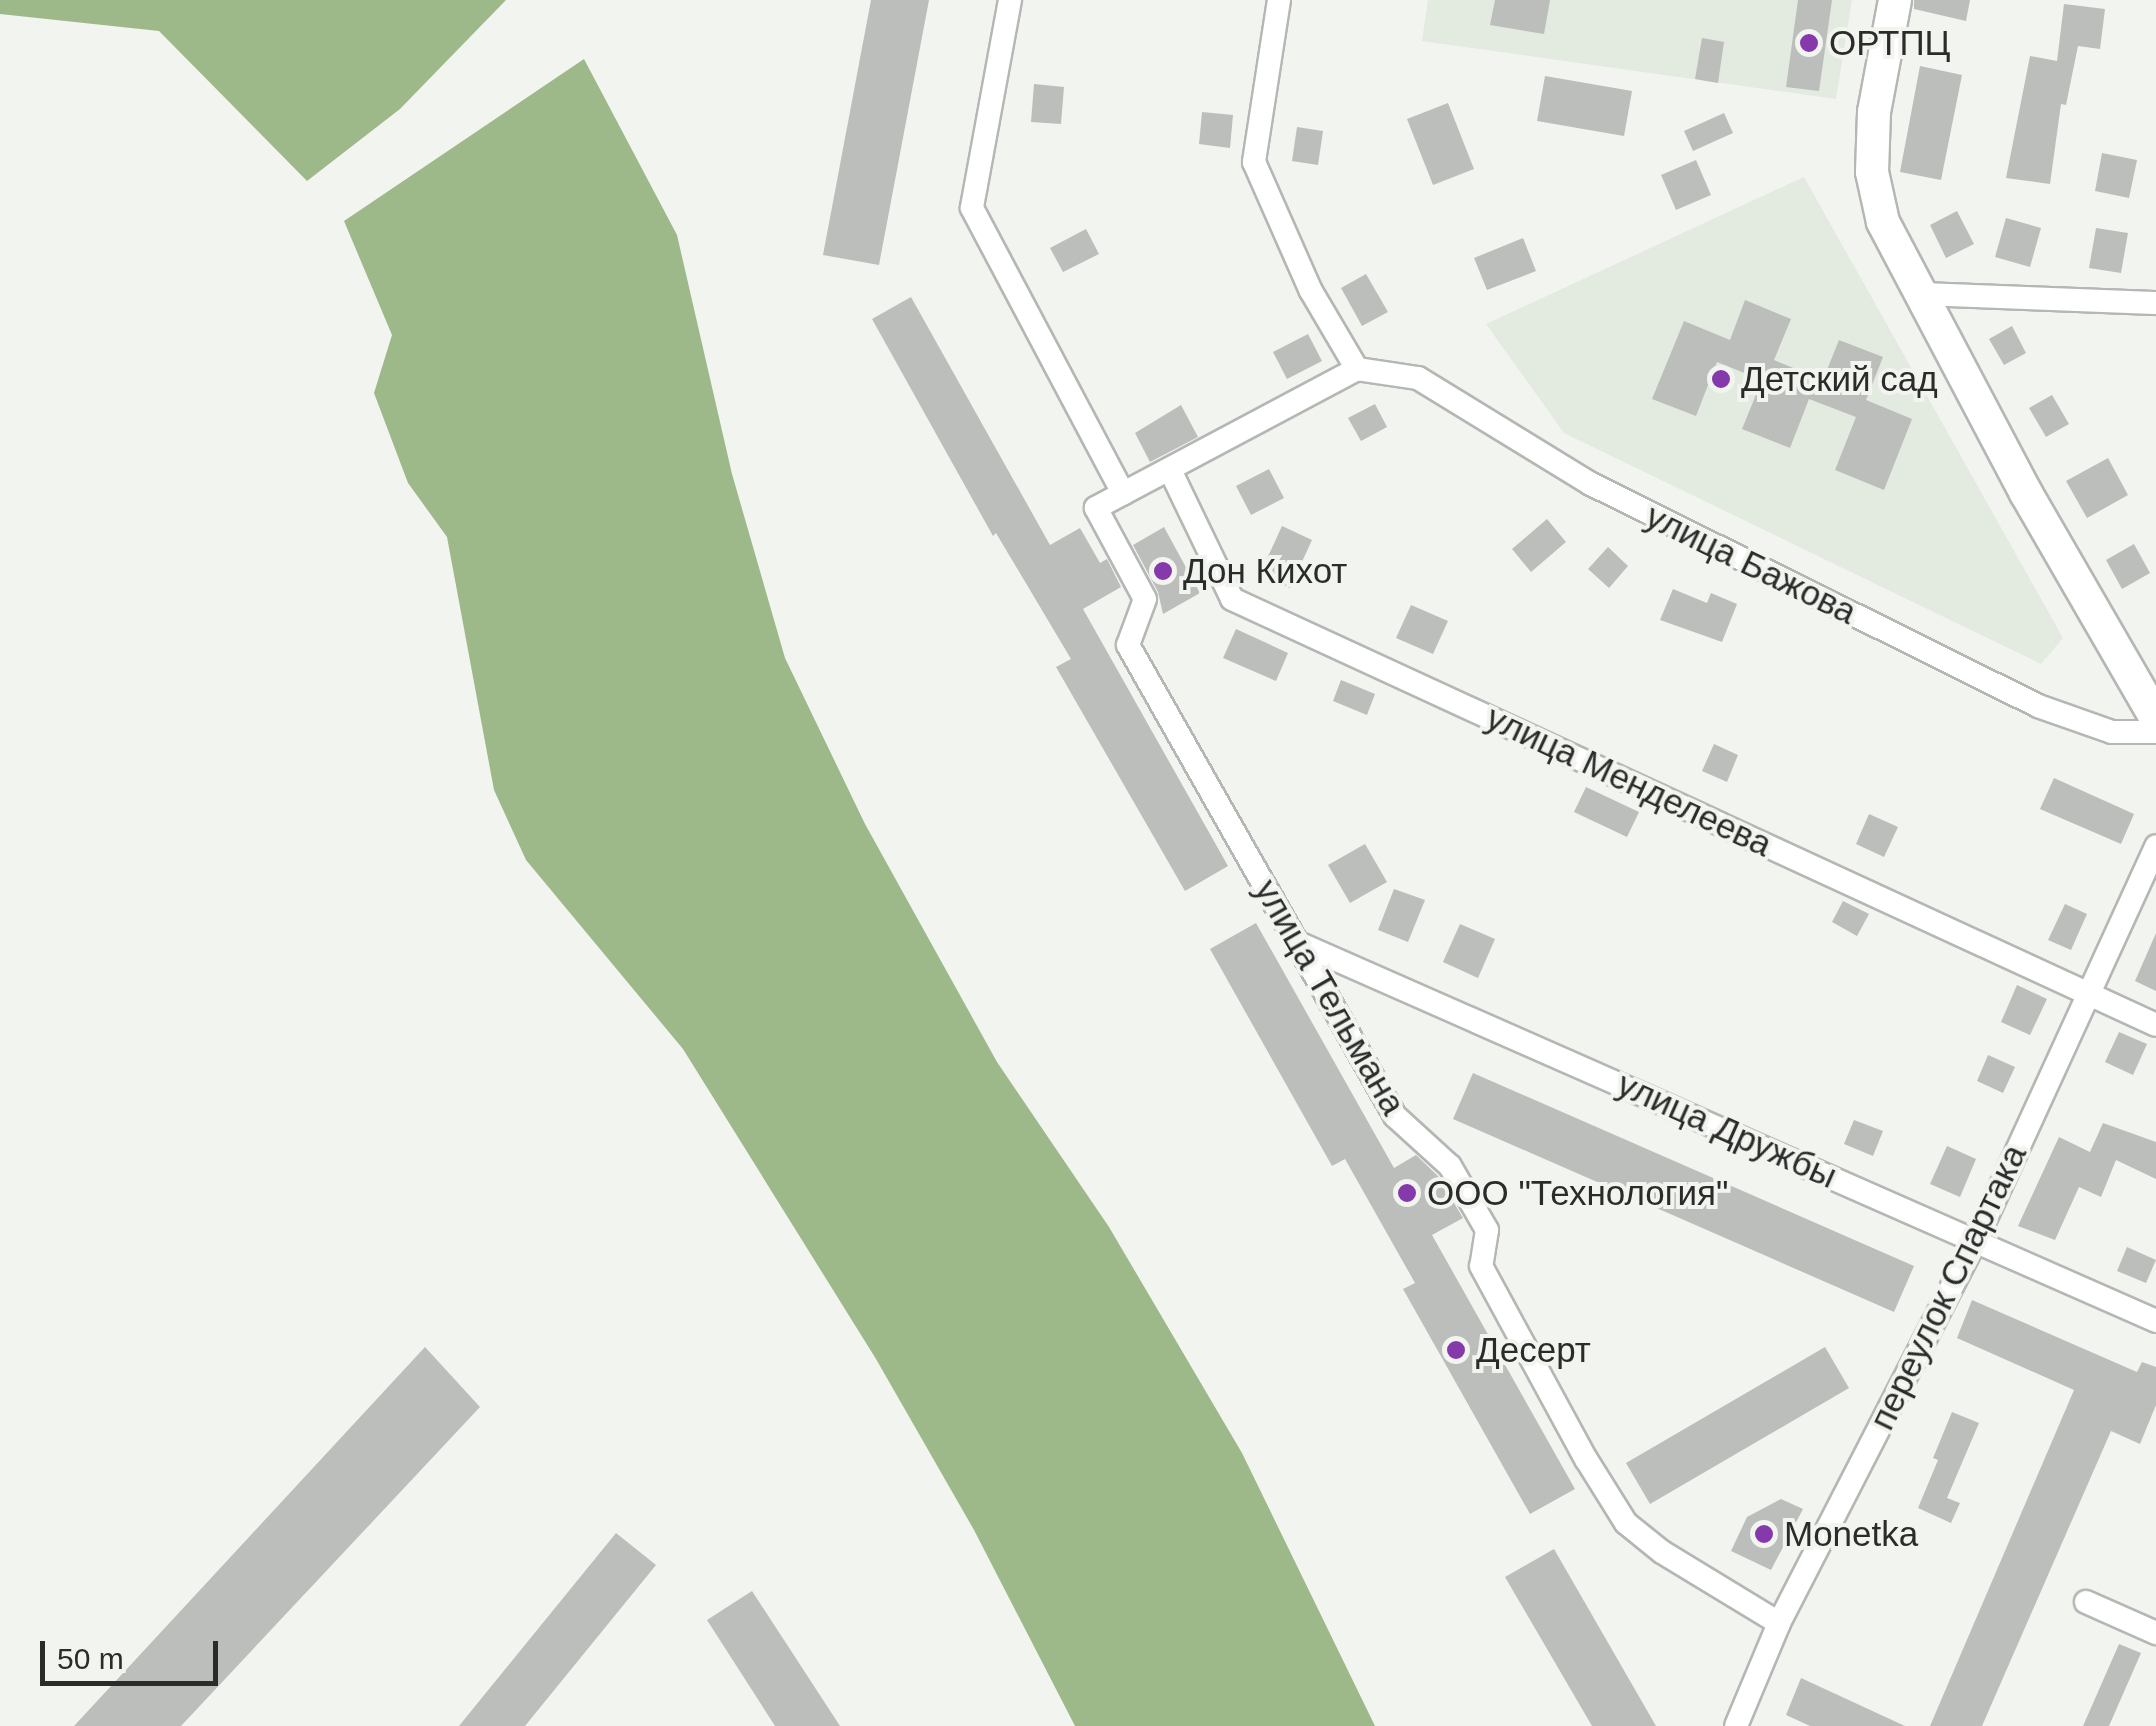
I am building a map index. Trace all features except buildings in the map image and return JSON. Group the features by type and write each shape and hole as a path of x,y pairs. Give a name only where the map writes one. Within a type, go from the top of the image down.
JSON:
{"main road":[{"path":"1894,0 1874,112 1872,172 1883,222 2026,493 2156,718"}],"street":[{"path":"1010,0 972,208 1123,494 1357,369 1311,291 1254,162 1280,0"},
{"path":"1921,294 2156,302"},
{"name":"улица Бажова","path":"1357,369 1418,378 1591,484 2038,706 2112,732 2156,732"},
{"name":"улица Менделеева","path":"1170,470 1232,599 2156,1026"},
{"name":"улица Тельмана","path":"1123,494 1096,508 1145,599 1128,645 1395,1116 1450,1166 1487,1230 1481,1266 1626,1523 1662,1552 1780,1623"},
{"name":"переулок Спартака","path":"1736,1726 1780,1623 1976,1240 2156,846"},
{"name":"улица Дружбы","path":"1296,942 2156,1321"},
{"path":"2086,1602 2156,1633"}],"shaded area":[{"path":"0,0 506,0 400,109 307,181 159,31 0,14"},
{"path":"1428,0 1852,0 1836,99 1422,41"},
{"path":"584,59 677,235 732,474 785,658 865,824 997,1062 1109,1227 1242,1453 1375,1726 1075,1726 974,1530 876,1359 683,1049 526,860 494,790 447,537 408,483 374,393 392,335 344,221"},
{"name":"Детский сад","path":"1804,177 2063,638 2041,664 1564,433 1486,324"}],"place":[{"name":"ОРТПЦ","path":"1809,43"},
{"name":"Детский сад","path":"1721,379"},
{"name":"Дон Кихот","path":"1163,571"},
{"name":"ООО \"Технология\"","path":"1407,1193"},
{"name":"Десерт","path":"1456,1350"},
{"name":"Monetka","path":"1764,1534"}]}
